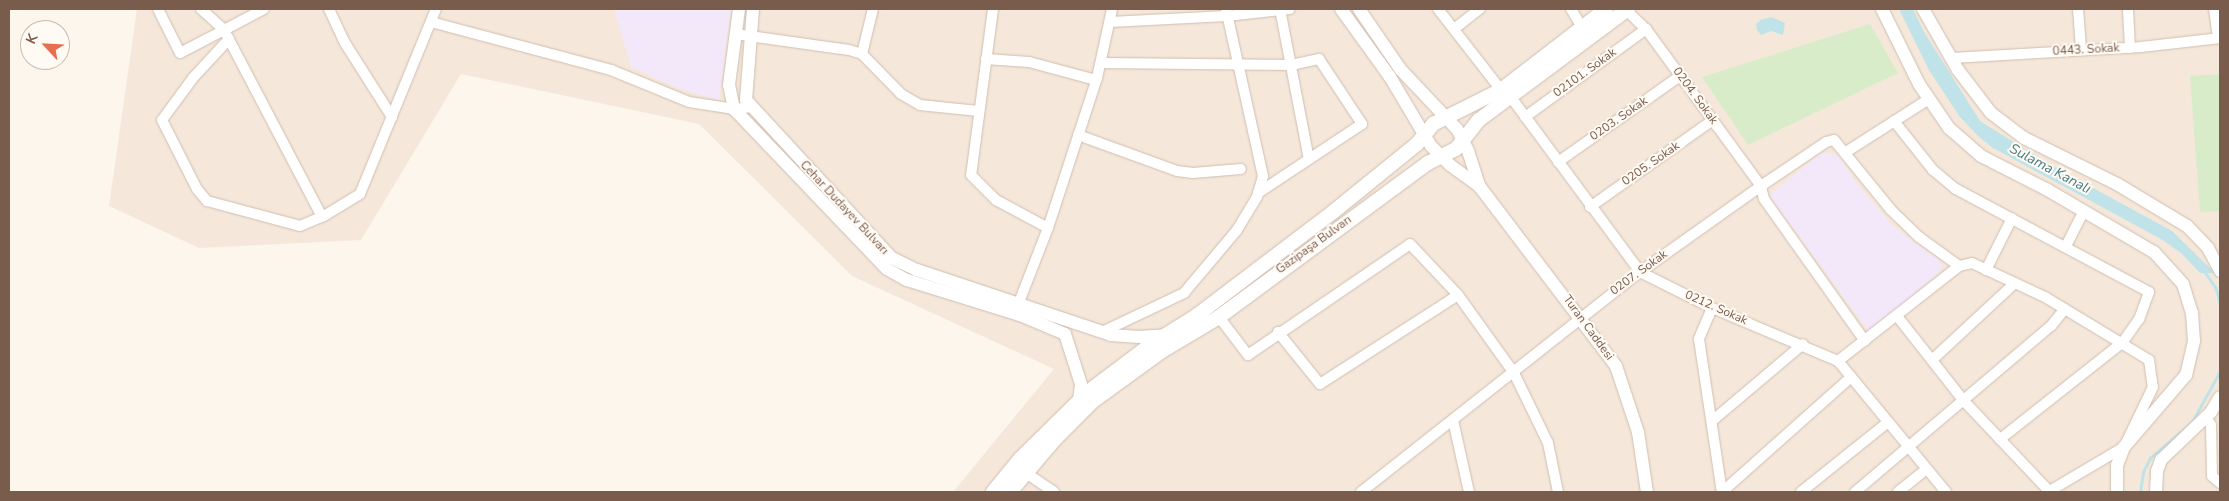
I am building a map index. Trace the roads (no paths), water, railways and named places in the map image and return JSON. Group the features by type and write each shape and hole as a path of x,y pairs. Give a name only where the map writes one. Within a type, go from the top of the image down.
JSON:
{"main road":[{"name":"Gazipaşa Bulvarı","path":"1010,492 1093,401 1162,351 1219,317 1285,265 1439,156 1456,149 1478,120 1505,93 1582,27 1606,9"},
{"name":"Gazipaşa Bulvarı","path":"993,492 1020,459 1078,401 1166,335 1196,316 1333,212 1417,144 1424,134 1444,119 1505,93 1626,9"}],"street":[{"path":"160,9 180,52 226,35 264,9"},
{"path":"201,9 226,35 322,217"},
{"path":"329,9 345,44 392,117"},
{"path":"226,35 162,120 197,189 214,204 300,226 322,217 360,194 436,9"},
{"path":"734,108 729,85 739,9"},
{"name":"Cehar Dudayev Bulvarı","path":"753,9 749,36 745,88 746,100 892,258 916,270 1017,308 1065,334 1080,378 1078,401"},
{"path":"862,54 873,9"},
{"path":"993,9 971,174 996,200 1048,228"},
{"path":"1017,308 1048,228 1096,80 1112,9"},
{"path":"1341,9 1390,77 1439,156 1480,187"},
{"path":"1359,9 1401,70 1444,119 1457,129 1480,187"},
{"name":"0212. Sokak","path":"1438,9 1525,117 1640,272 1712,308 1803,344 1838,361 1908,449 1946,492"},
{"path":"1454,29 1480,9"},
{"path":"1571,9 1582,27"},
{"name":"0204. Sokak","path":"1626,9 1646,29 1761,186 1764,199 1865,340"},
{"path":"1882,9 1929,98 1949,128 1981,156 2084,211 2154,252 2168,264 2183,284 2192,313 2194,341 2186,375 2124,447 2048,492 1963,400 1897,316"},
{"path":"1923,9 1952,58 1991,113 2024,138 2117,184 2187,226 2208,248 2220,271"},
{"path":"2078,9 2080,49"},
{"path":"2128,9 2130,48"},
{"path":"2214,9 2219,38"},
{"path":"1110,22 1283,10 1291,65 1309,160"},
{"path":"1102,332 1184,293 1237,230 1258,193 1263,176 1227,13"},
{"path":"431,22 611,70 689,102 734,108 752,107"},
{"name":"02101. Sokak","path":"1525,117 1646,29"},
{"path":"735,34 862,54 901,94 920,105 979,111"},
{"name":"0443. Sokak","path":"1952,58 2080,49 2130,48 2219,38"},
{"path":"986,59 1029,62 1096,80"},
{"path":"1101,63 1237,62 1291,65 1319,59 1362,124 1258,193"},
{"name":"0203. Sokak","path":"1558,162 1680,76"},
{"path":"1929,98 1846,152 1890,210 1919,237 1959,266"},
{"name":"Cehar Dudayev Bulvarı","path":"734,108 887,269 907,280 1102,332 1139,337 1166,335"},
{"name":"0205. Sokak","path":"1590,207 1713,120"},
{"path":"1894,121 1933,170 1956,189 2066,246 2149,292 2140,320 2123,342 2000,439"},
{"path":"1078,135 1177,171 1193,173 1241,169"},
{"name":"0207. Sokak","path":"1362,492 1514,373 1580,317 1761,186 1826,142 1834,140 1846,152"},
{"name":"Turan Caddesi","path":"1480,187 1616,366 1638,432 1647,492"},
{"path":"2066,246 2084,211"},
{"path":"1986,270 2012,218"},
{"path":"1219,317 1248,355 1278,332 1410,244 1458,295 1514,373 1548,442 1558,492"},
{"path":"1838,361 1959,266 1972,263 2015,283 2066,309 2123,342 2149,360 2153,374 2153,387 2117,465 2116,492"},
{"path":"1932,360 2015,283"},
{"path":"1278,332 1320,384 1458,295"},
{"path":"1712,308 1699,339 1722,492"},
{"path":"1855,492 2051,326 2066,309"},
{"path":"1712,421 1803,344"},
{"path":"1722,492 1851,377"},
{"path":"2220,396 2213,422 2212,476 2220,483"},
{"path":"1453,420 1469,492"},
{"path":"1801,492 1888,422"},
{"path":"2156,492 2157,471 2161,460 2213,422"},
{"path":"1898,492 1926,469"},
{"path":"1026,473 1054,492"}],"water":[{"path":"1899,9 1913,9 1924,32 1980,121 2047,163 2172,231 2215,273 2200,273 2181,253 2161,239 1993,148 1978,136 1960,117 1929,70"},
{"path":"1771,17 1785,23 1783,35 1771,31 1761,35 1757,30 1756,24 1761,20"}],"waterway":[{"name":"Sulama Kanalı","path":"2205,272 2216,288 2220,302"},
{"name":"Sulama Kanalı","path":"2140,492 2143,472 2150,458 2192,422 2220,371"}]}
